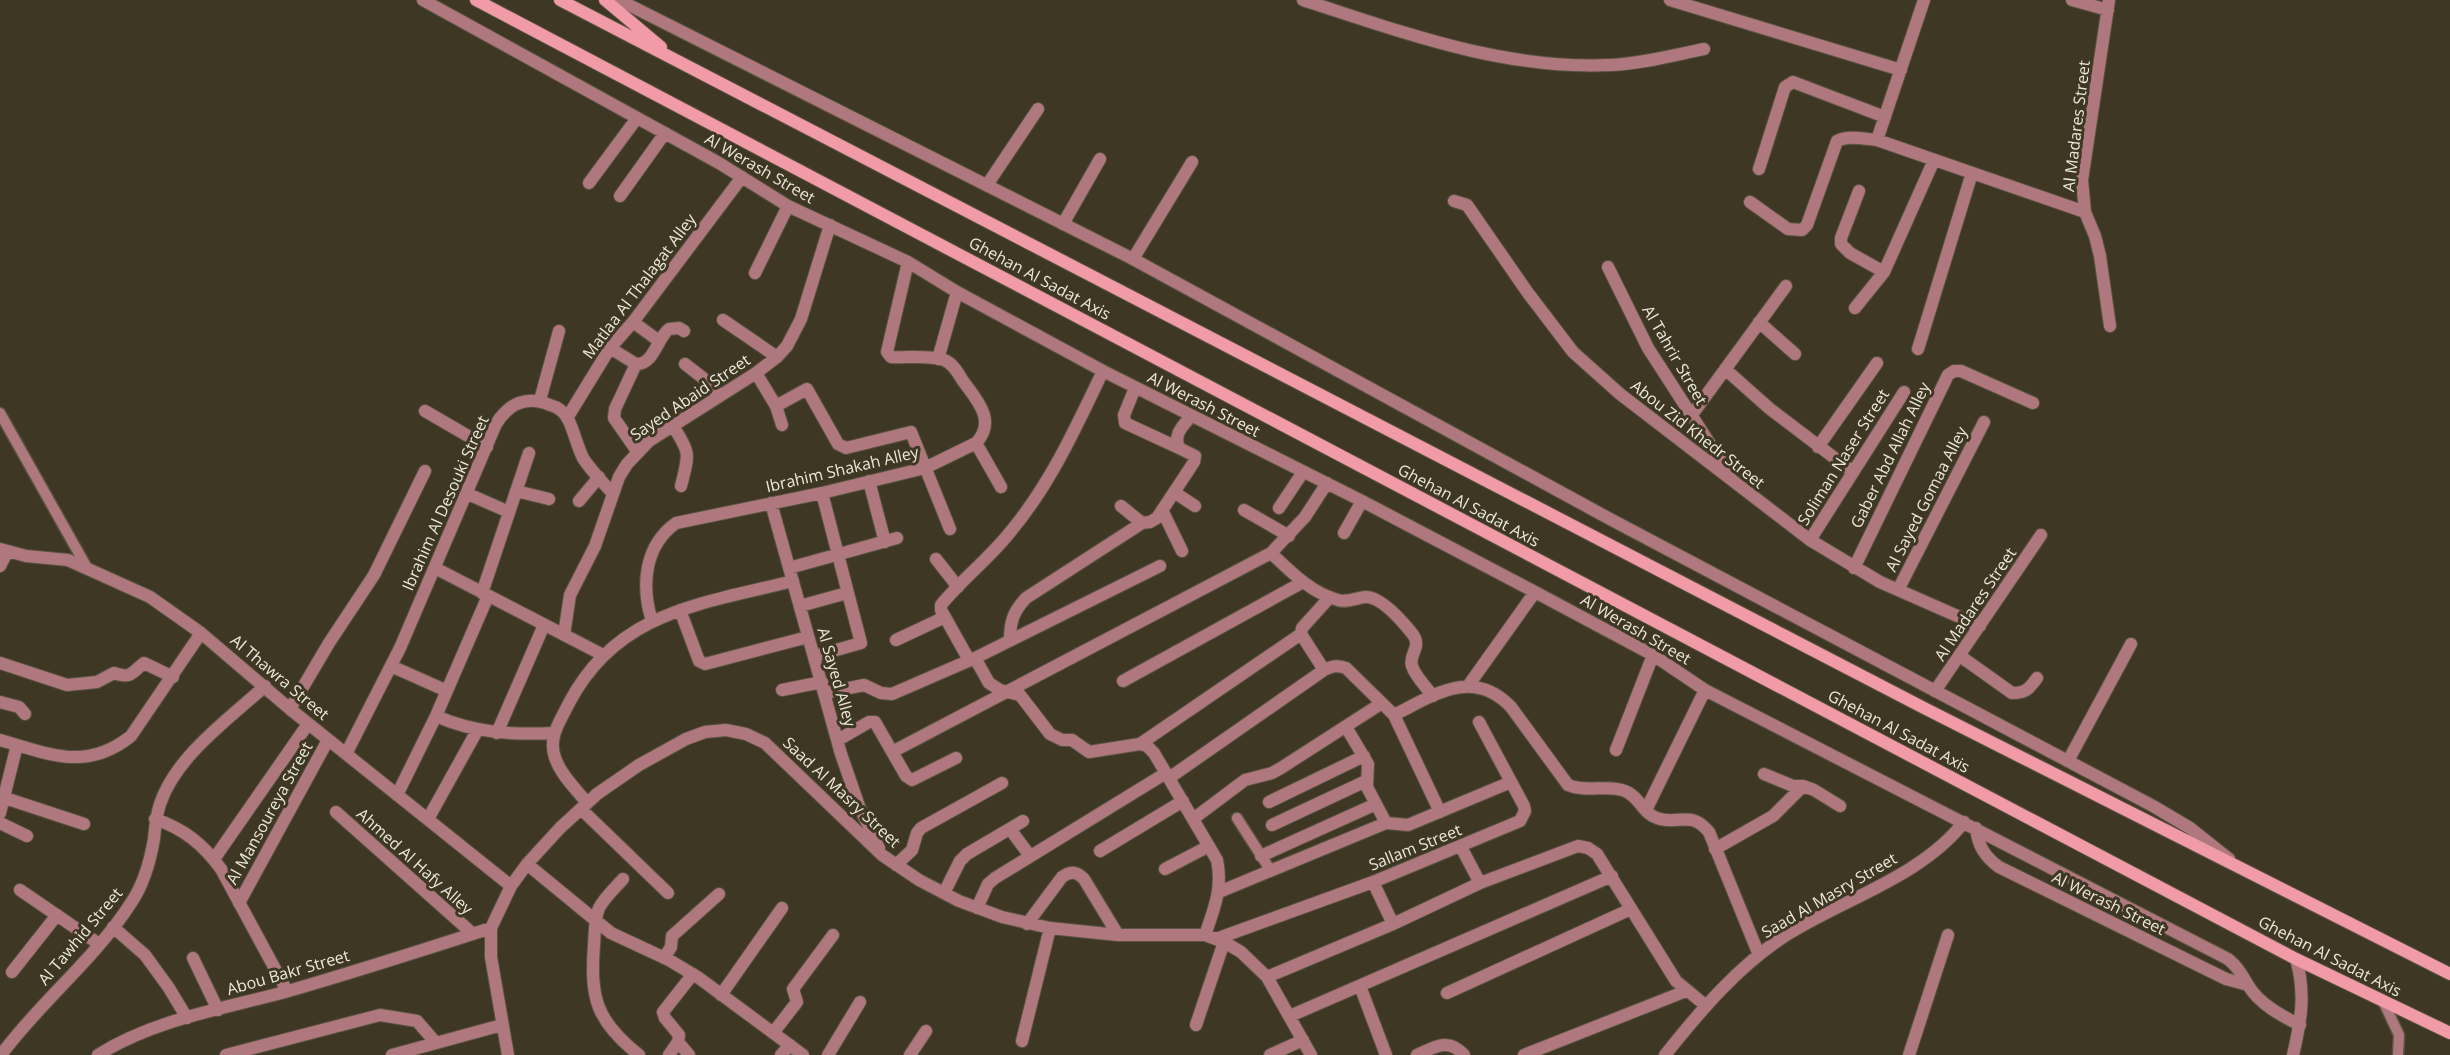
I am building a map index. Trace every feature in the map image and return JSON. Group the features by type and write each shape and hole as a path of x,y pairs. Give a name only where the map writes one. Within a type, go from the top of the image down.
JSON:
{"main road":[{"name":"Ghehan Al Sadat Axis","path":"476,0 2296,959 2450,1033"},
{"name":"Ghehan Al Sadat Axis","path":"560,0 1905,698 2450,974"},
{"path":"605,0 678,62"}],"street":[{"name":"Al Werash Street","path":"423,0 665,133 788,206 908,262 957,292 1103,371 1362,501 1653,655 1705,690 2228,959 2241,971 2248,986 2270,1008 2300,1025"},
{"path":"619,0 1133,260 1599,514 2068,761 2190,828 2241,870"},
{"path":"1303,0 1483,54 1546,64 1611,65 1704,49"},
{"path":"1670,0 1901,70"},
{"path":"1877,140 1924,0"},
{"path":"2072,0 2108,5"},
{"name":"Al Madares Street","path":"2108,5 2082,180 2085,212 2100,256 2110,326"},
{"path":"1760,169 1785,87 1788,84 1793,82 1885,117"},
{"path":"987,185 1038,109"},
{"path":"589,183 638,118"},
{"path":"620,196 665,133"},
{"path":"1750,202 1788,229 1802,230 1807,225 1837,141 1844,139 1877,140 2085,212"},
{"path":"1063,224 1100,159"},
{"path":"1855,308 1884,272 1934,160"},
{"path":"1133,260 1192,162"},
{"path":"1918,350 1972,172"},
{"name":"Matlaa Al Thalagat Alley","path":"567,418 610,348 633,322 742,177"},
{"path":"1859,191 1841,238 1841,244 1850,254 1884,272"},
{"name":"Abou Zid Khedr Street","path":"1454,201 1467,205 1528,293 1573,352 1620,394 1810,540 1898,590 1980,626"},
{"path":"755,273 788,206"},
{"name":"Sayed Abaid Street","path":"564,635 570,595 594,546 623,470 637,451 649,441 756,373 777,357 795,333 830,225"},
{"path":"908,262 887,352 891,357 938,359 951,364 983,408 986,424 984,432 976,443 1001,487"},
{"name":"Al Tahrir Street","path":"1608,267 1648,348 1738,486"},
{"path":"1691,416 1786,286"},
{"path":"938,359 957,292"},
{"path":"723,320 777,357"},
{"path":"633,322 659,341"},
{"path":"1760,322 1795,354"},
{"path":"610,348 636,364 645,363 669,329 679,328 684,331"},
{"path":"559,331 540,400 557,407 567,418 584,458 613,494"},
{"path":"1818,447 1877,363"},
{"path":"636,364 615,409 614,418 637,451"},
{"path":"685,364 719,395"},
{"path":"1725,369 1818,447 1853,471"},
{"path":"1103,371 1062,458 1031,505 991,556 941,605 945,618 990,683 1000,690 1020,695 1050,734 1062,740 1072,740 1089,752 1140,744 1147,746 1168,775 1217,860 1221,876 1215,938 1196,1025"},
{"name":"Gaber Abd Allah Alley","path":"1854,567 1948,375 1954,371 1961,371 2033,403"},
{"path":"756,373 776,406 782,425"},
{"path":"1010,640 1010,625 1015,610 1026,598 1142,523 1157,518 1195,459 1193,454 1125,423 1124,416 1136,388"},
{"path":"776,406 804,389 810,391 841,446 850,447 909,431 913,434 951,529"},
{"name":"Soliman Naser Street","path":"1810,540 1904,392"},
{"name":"Ibrahim Al Desouki Street","path":"346,754 391,666 504,412 516,403 530,399 540,400"},
{"path":"424,411 487,447"},
{"path":"1179,448 1177,434 1191,416"},
{"name":"Al Sayed Gomaa Alley","path":"1898,590 1984,422"},
{"path":"673,426 688,449 688,460 681,486"},
{"name":"Ibrahim Shakah Alley","path":"652,621 646,602 645,581 649,561 665,531 676,523 822,493 925,468 976,443"},
{"path":"397,795 447,691 485,594 509,512 530,453"},
{"path":"290,709 329,643 374,575 425,471"},
{"path":"1279,508 1303,472"},
{"path":"579,501 599,477"},
{"path":"789,567 891,540 869,482"},
{"path":"892,752 1271,553 1305,517 1326,483"},
{"path":"516,492 549,499"},
{"path":"1174,492 1195,506"},
{"path":"814,656 861,643 822,493"},
{"path":"468,494 509,512"},
{"path":"1344,533 1362,501"},
{"name":"Al Sayed Alley","path":"771,503 838,740 859,806 882,855"},
{"path":"1121,506 1142,523"},
{"path":"1162,510 1182,550"},
{"path":"1244,510 1289,536"},
{"name":"Al Madares Street","path":"1935,691 2041,535"},
{"path":"0,566 4,550"},
{"name":"Al Thawra Street","path":"4,550 26,556 53,557 86,566 150,597 201,633 308,724 511,885"},
{"path":"1271,553 1302,582 1330,597 1345,601 1366,597 1374,598 1412,633 1417,648 1411,659 1412,668 1433,696"},
{"path":"936,559 958,587"},
{"path":"782,690 864,685 881,693 892,694 972,659 1160,566"},
{"path":"435,568 603,655"},
{"path":"668,893 584,806 554,757 552,745 554,733 576,690 603,655 634,631 680,610 793,581"},
{"path":"1123,681 1302,582"},
{"path":"1468,686 1535,592"},
{"path":"800,606 848,593"},
{"path":"1324,670 1301,634 1302,628 1330,597"},
{"path":"680,610 699,661 705,664 808,637"},
{"path":"896,640 945,618"},
{"path":"497,733 544,625"},
{"path":"0,740 80,758 99,755 116,748 131,736 201,633"},
{"path":"1140,744 1301,634"},
{"path":"2068,761 2131,644"},
{"path":"1616,750 1653,655"},
{"path":"1960,656 2012,693 2022,693 2029,689 2037,678"},
{"path":"0,663 67,685 97,682 114,673 130,676 144,663 173,676"},
{"path":"391,666 447,691"},
{"path":"977,908 988,884 1030,856 1168,775 1333,666 1346,668 1394,715 1440,812"},
{"name":"Al Tawhid Street","path":"1,1055 129,907 141,885 152,852 155,819 167,786 188,757 265,686"},
{"path":"1394,715 1456,687 1468,686 1492,691 1502,698 1568,785 1583,789 1624,791 1659,819 1695,819 1703,824 1709,832 1759,955"},
{"path":"1646,810 1705,690"},
{"path":"0,702 19,706 25,714"},
{"path":"1193,819 1245,780 1272,773 1382,703"},
{"path":"436,716 497,733 525,735 554,733"},
{"path":"838,740 872,721 877,724 906,776 912,780 956,758"},
{"name":"Sallam Street","path":"1215,938 1373,882 1520,821 1524,816 1524,806 1479,722"},
{"path":"214,860 308,724"},
{"path":"1346,726 1364,756 1369,770 1366,781 1386,822"},
{"path":"428,819 478,729"},
{"name":"Saad Al Masry Street","path":"508,1055 491,957 491,928 511,885 527,864 584,806 639,765 686,739 705,732 726,730 746,734 765,743 882,855 944,893 977,908 1028,924 1050,928 1118,935 1215,938"},
{"name":"Al Mansoureya Street","path":"239,903 328,740"},
{"path":"0,813 17,745"},
{"path":"1269,802 1364,756"},
{"path":"1764,774 1793,786 1803,786 1840,806"},
{"path":"1272,825 1366,781"},
{"path":"1219,892 1386,822 1408,825 1511,782"},
{"path":"896,865 912,850 917,833 921,828 1002,783"},
{"path":"1715,849 1773,816 1803,786"},
{"path":"4,792 84,824"},
{"path":"1100,851 1183,801"},
{"path":"1261,856 1376,804"},
{"name":"Ahmed Al Hafy Alley","path":"336,812 472,934"},
{"path":"155,819 175,826 193,837 214,860 287,991"},
{"path":"944,893 960,861 967,854 1023,821"},
{"name":"Saad Al Masry Street","path":"1665,1055 1705,1005 1759,955 1791,932 1924,860 1952,837 1964,822"},
{"path":"0,823 27,836"},
{"name":"Al Werash Street","path":"1976,828 1977,837 1985,855 1999,867 2226,979 2248,986"},
{"path":"1010,829 1030,856"},
{"path":"1165,869 1209,846"},
{"path":"1267,977 1393,924 1480,883 1578,846 1588,848 1597,854 1666,966 1686,991 1705,1005"},
{"path":"1461,847 1480,883"},
{"path":"527,864 618,937 693,974 773,1033 785,1050 803,1055"},
{"path":"1028,924 1062,877 1069,872 1078,873 1118,935"},
{"path":"1290,1016 1612,876"},
{"path":"623,879 604,899 596,920 592,983 597,1003 617,1038 639,1055"},
{"path":"1373,882 1393,924"},
{"path":"20,890 99,944"},
{"path":"664,958 671,947 672,936 719,894"},
{"path":"721,994 782,908"},
{"path":"1447,993 1631,909"},
{"path":"12,972 57,915"},
{"path":"113,927 145,955 170,988 187,1018"},
{"name":"Abou Bakr Street","path":"98,1055 149,1029 287,991 491,928"},
{"path":"1022,1041 1050,928"},
{"path":"773,1033 797,1002 794,989 833,935"},
{"path":"1909,1055 1948,935"},
{"path":"1215,938 1241,952 1267,977 1311,1055"},
{"path":"193,958 218,1010"},
{"path":"2293,1055 2300,1025 2303,992 2296,959"},
{"path":"669,1055 678,1042 679,1035 663,1012 693,974"},
{"path":"1360,986 1386,1055"},
{"path":"1524,1055 1544,1051 1686,991"},
{"path":"828,1055 860,1002"},
{"path":"226,1055 380,1015 417,1021 436,1043"},
{"path":"392,1055 502,1025"},
{"path":"910,1055 926,1031"},
{"path":"1269,1055 1303,1040"},
{"path":"678,1042 689,1055"},
{"path":"1417,1055 1448,1044 1457,1048 1464,1055"}],"lane":[{"path":"0,413 86,566"},
{"path":"1237,818 1271,871"},
{"path":"2384,1003 2399,1035 2398,1055"}]}
